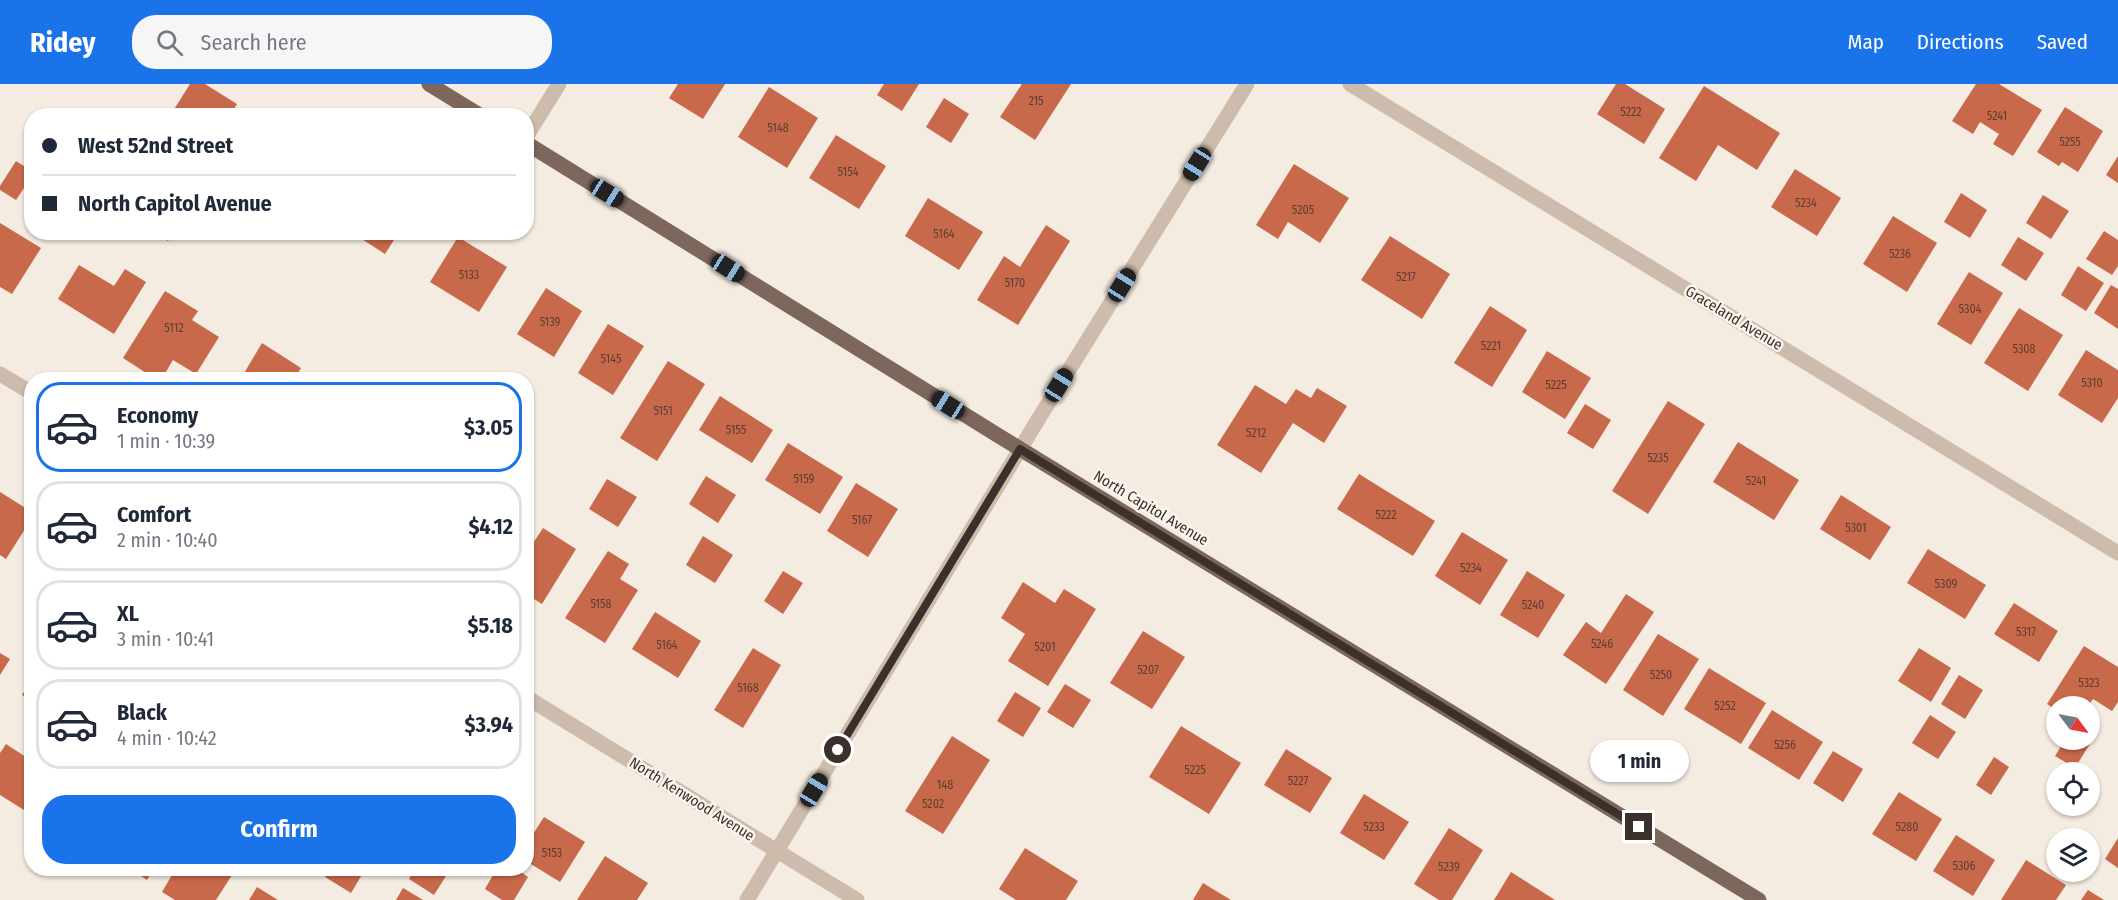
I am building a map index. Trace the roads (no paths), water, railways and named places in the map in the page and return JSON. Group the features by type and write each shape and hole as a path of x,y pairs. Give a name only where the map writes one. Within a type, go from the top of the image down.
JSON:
{"main road":[{"path":"429,84 468,108"},
{"name":"North Capitol Avenue","path":"534,148 1020,449 1758,900"}],"street":[{"path":"534,124 559,84"},
{"path":"747,900 1020,449 1247,84"},
{"name":"Graceland Avenue","path":"1350,84 2118,553"},
{"path":"0,374 24,388"},
{"name":"North Kenwood Avenue","path":"534,702 857,900"}]}
